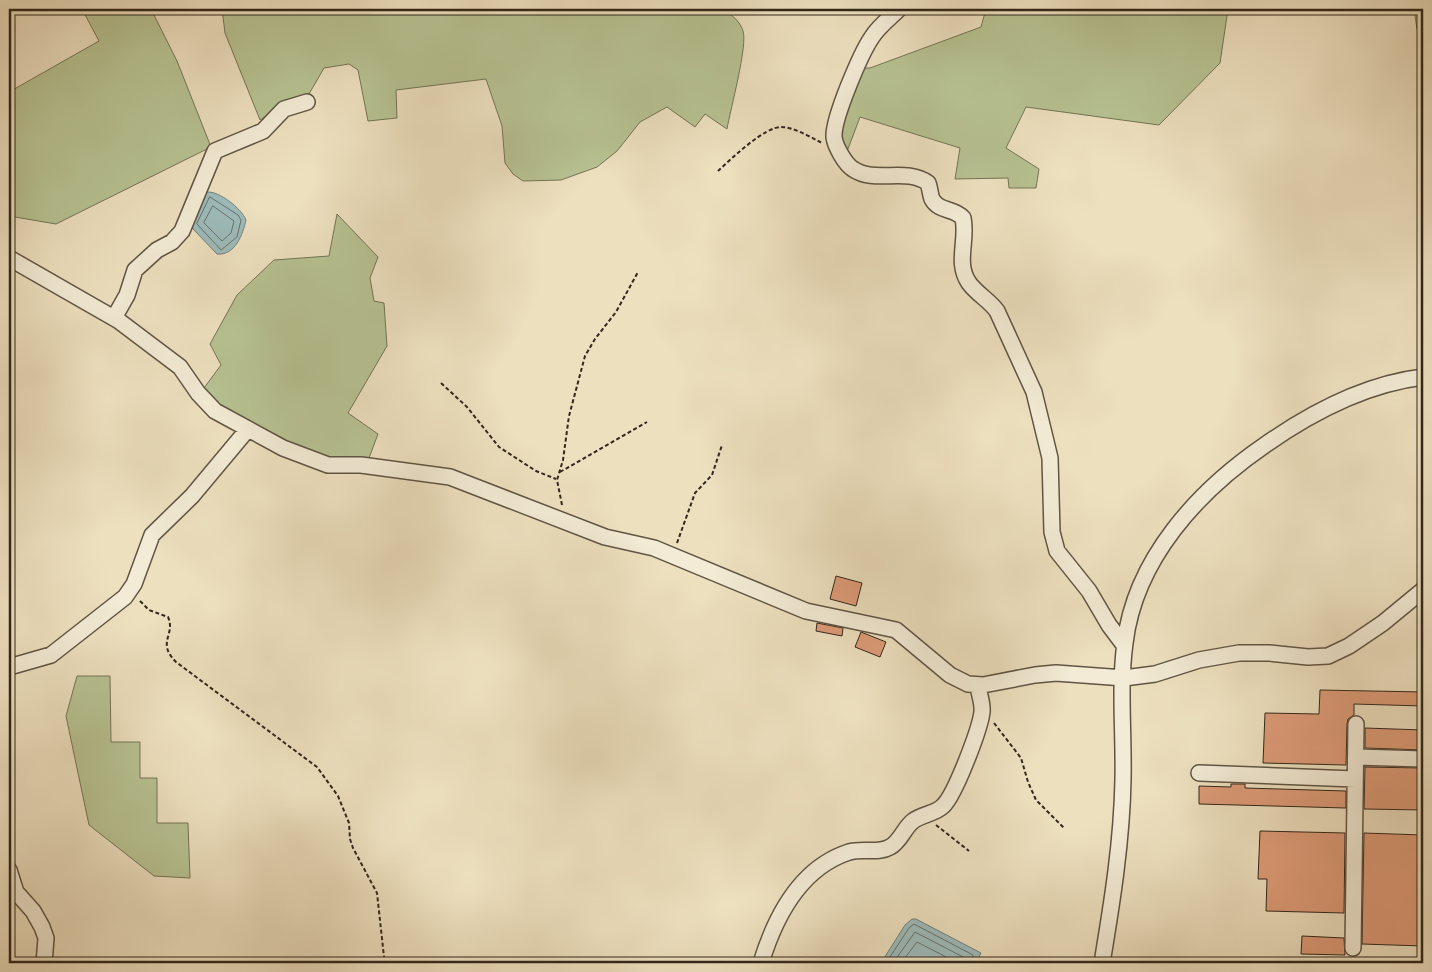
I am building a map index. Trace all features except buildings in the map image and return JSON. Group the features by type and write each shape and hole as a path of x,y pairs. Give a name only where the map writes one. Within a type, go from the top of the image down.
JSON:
{"street":[{"path":"899,9 874,34 861,56 835,128 836,143 854,170 867,175 899,176 924,180 928,183 931,197 937,205 956,212 963,218 962,262 965,276 970,285 997,311 1034,392 1050,458 1052,532 1057,551 1089,591 1109,625 1124,645"},
{"path":"114,318 127,295 135,270 157,250 172,242 182,231 214,151 264,132 284,110 306,102"},
{"path":"9,258 114,318 180,367 198,393 215,411 283,448 328,465 362,465 450,477 605,536 654,548 673,555 806,611 896,630 950,675 968,684 978,686 1056,673 1124,678 1155,674 1199,660 1239,653 1269,653 1308,657 1328,656 1349,646 1376,628 1423,590"},
{"path":"1102,963 1117,861 1122,810 1124,645 1137,593 1153,559 1178,524 1228,473 1276,437 1327,407 1379,386 1423,377"},
{"path":"9,667 51,654 125,597 134,584 152,535 192,496 248,429"},
{"path":"761,963 782,908 798,887 827,862 840,856 852,851 880,850 892,846 911,823 946,803 969,755 983,709 978,686"},
{"path":"1353,948 1356,724"},
{"path":"1356,757 1423,759"},
{"path":"1199,773 1355,779"},
{"path":"9,870 16,892 33,911 42,927 46,938 44,963"}],"path":[{"path":"718,171 746,146 779,127 794,130 823,144"},
{"path":"566,522 557,480 569,416 585,356 595,338 616,312 638,272"},
{"path":"441,383 467,408 499,446 536,471 557,480"},
{"path":"560,472 647,422"},
{"path":"673,555 695,493 712,476 722,445"},
{"path":"134,584 139,600 145,607 168,617 170,622 166,646 169,655 184,669 317,767 334,787 349,823 350,839 353,848 377,893 384,957"},
{"path":"983,709 1021,758 1036,800 1065,829"},
{"path":"924,816 969,851"}],"green space":[{"path":"82,9 151,9 177,61 211,147 56,224 9,216 9,92 99,41"},
{"path":"222,9 722,9 740,24 744,38 741,63 727,129 705,114 695,127 667,107 640,122 617,151 597,167 561,180 523,181 513,174 505,163 502,126 486,79 396,90 397,118 368,121 358,70 349,64 324,68 309,94 295,98 260,120 225,33"},
{"path":"986,9 1228,9 1220,63 1159,125 1026,107 1006,148 1039,169 1036,188 1009,188 1008,178 955,179 960,148 860,117 848,149 840,139 841,121 862,68 870,68 981,27"},
{"path":"1414,9 1423,9 1423,38 1417,29"},
{"path":"337,214 378,257 370,278 374,301 384,303 387,346 348,413 378,434 369,458 344,460 312,455 226,412 204,388 221,365 210,344 237,295 274,260 329,256"},
{"path":"77,676 110,676 111,742 140,742 140,778 157,778 157,823 188,823 190,878 154,876 89,825 66,716"}],"water":[{"path":"207,192 217,194 229,201 246,220 243,232 237,243 229,252 223,254 217,254 193,229 192,225"},
{"path":"912,919 916,919 981,953 976,963 881,963 905,925"}]}
